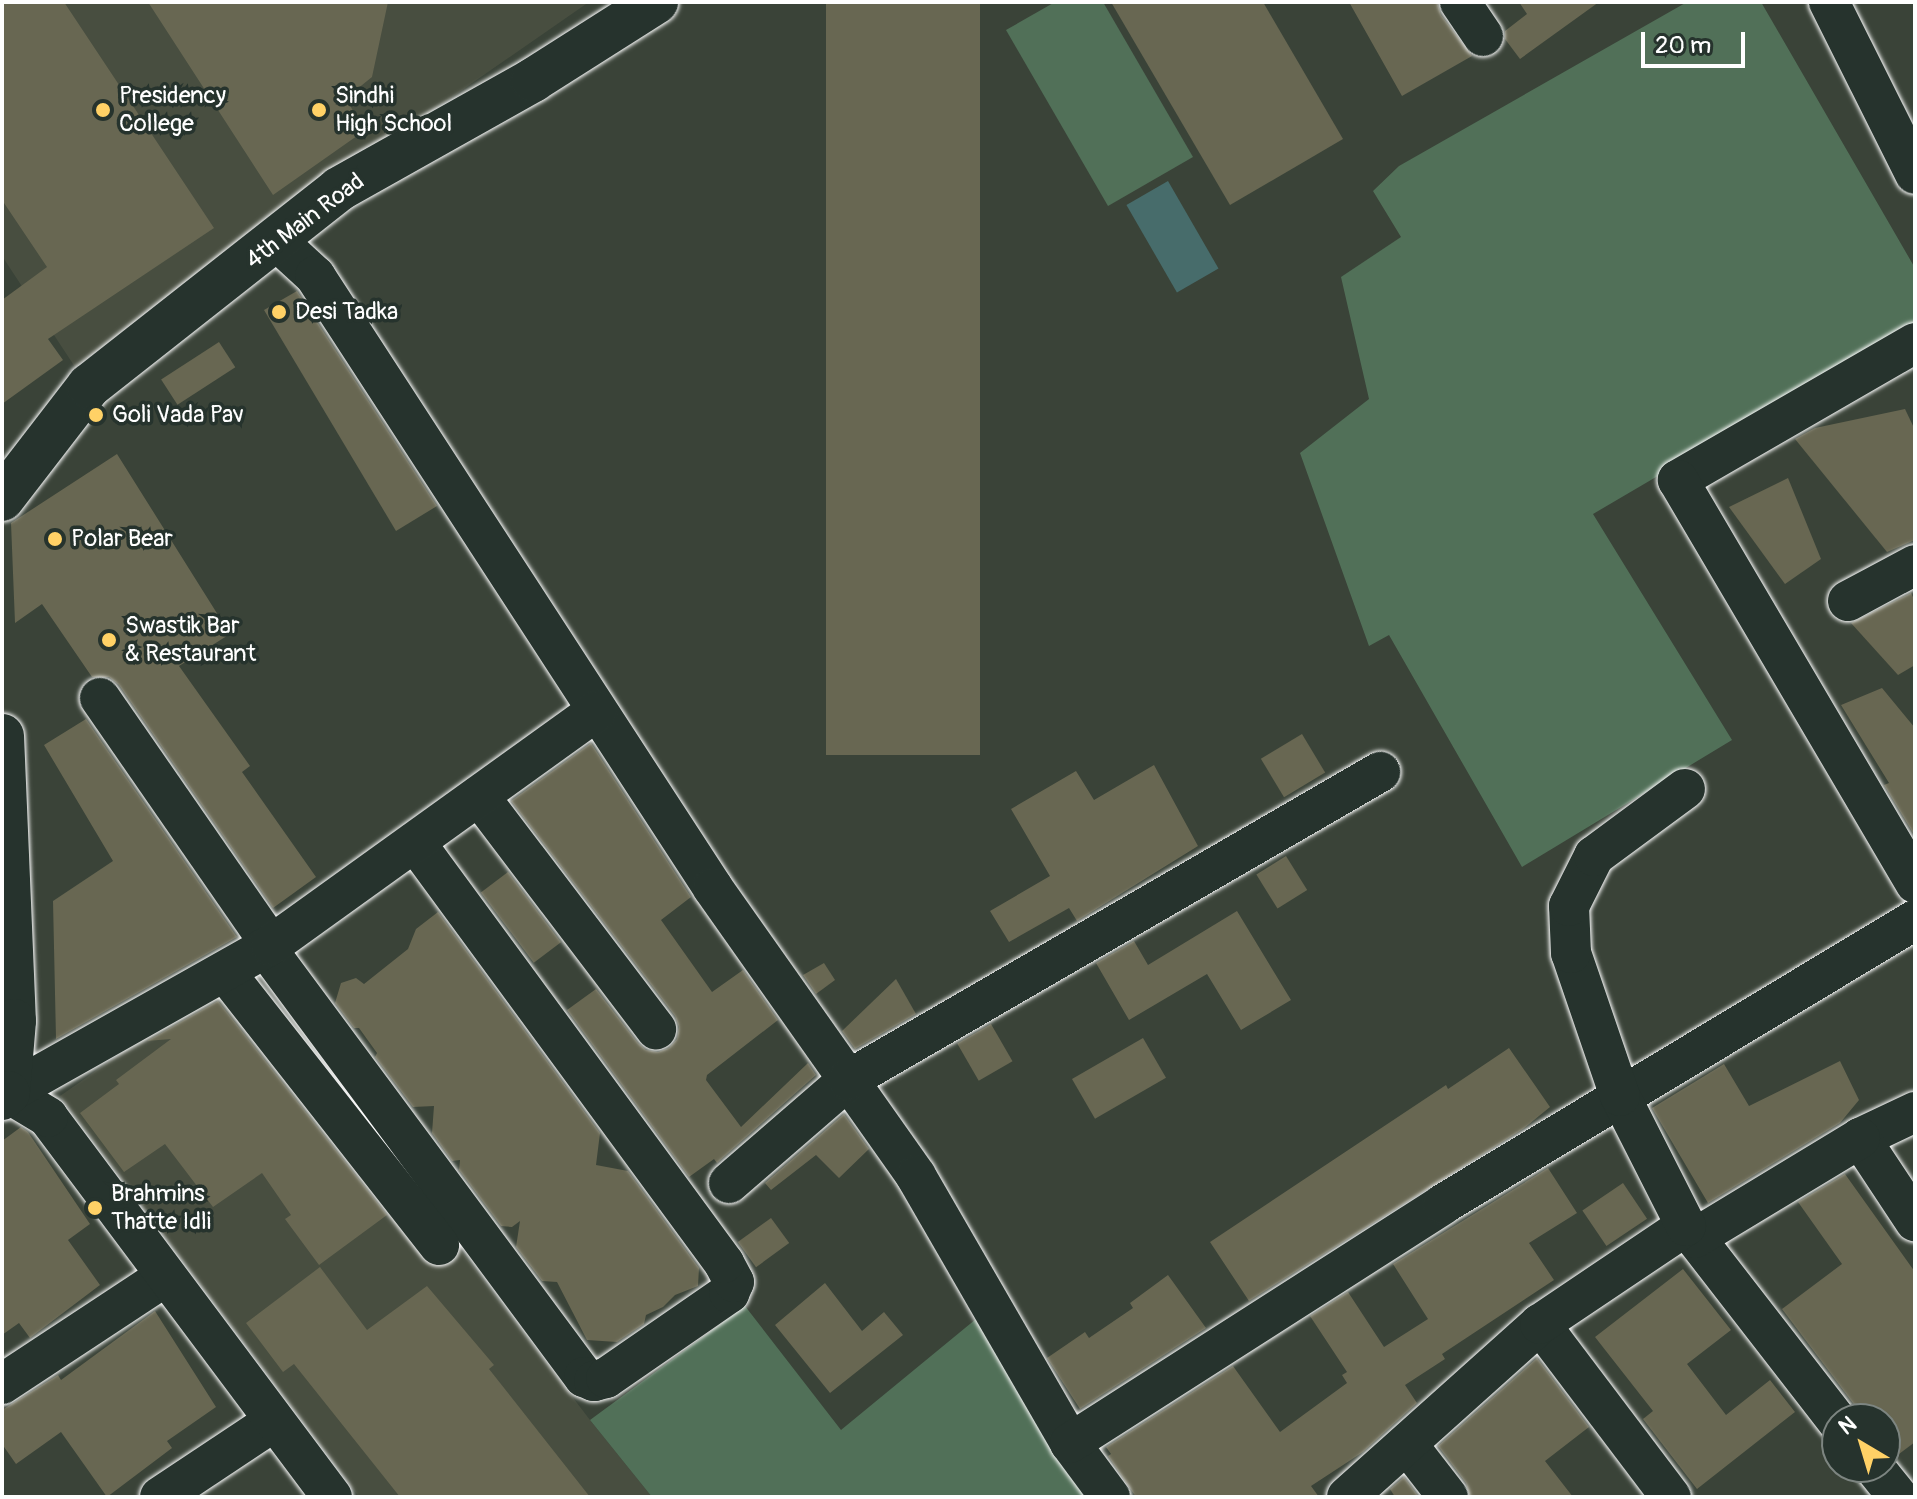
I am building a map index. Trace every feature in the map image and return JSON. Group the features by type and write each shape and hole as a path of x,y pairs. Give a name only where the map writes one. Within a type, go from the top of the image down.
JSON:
{"street":[{"name":"4th Main Road","path":"2,499 89,386 277,241 339,189 533,80 656,2"},
{"path":"1460,2 1483,36"},
{"path":"1829,2 1913,164"},
{"path":"277,241 315,276 713,888 916,1176 1070,1443 1110,1497"},
{"path":"1912,352 1678,480 1915,883"},
{"path":"1848,601 1915,565"},
{"path":"100,698 269,947 584,1377 594,1381 606,1378 729,1293 734,1282 724,1263 415,842"},
{"path":"5,1096 269,947 597,711"},
{"path":"2,736 14,1021 5,1096"},
{"path":"729,1183 848,1080 1380,772"},
{"path":"1685,789 1594,856 1569,906 1571,953 1620,1096 1691,1232 1823,1403"},
{"path":"479,796 656,1029"},
{"path":"1070,1443 1620,1096 1915,920"},
{"path":"225,972 439,1245"},
{"path":"5,1096 48,1117 164,1277 332,1497"},
{"path":"1347,1497 1540,1324 1691,1232 1860,1138 1915,1112"},
{"path":"1860,1138 1915,1221"},
{"path":"2,1384 164,1277"},
{"path":"1540,1324 1671,1497"},
{"path":"160,1497 273,1422"},
{"path":"1407,1444 1448,1497"}],"shaded area":[{"path":"2,2 589,2 278,218 75,367 2,256"},
{"path":"254,979 652,1497 359,1497 60,1096 160,1026"}],"green space":[{"path":"1055,2 1103,2 1193,157 1108,206 1006,30"},
{"path":"1687,2 1761,2 1915,268 1915,325 1593,514 1732,740 1522,867 1389,635 1369,646 1300,453 1369,399 1341,277 1401,237 1373,191 1399,166"},
{"path":"745,1306 841,1430 976,1319 1088,1497 652,1497 590,1420"}],"water":[{"path":"1168,181 1218,268 1177,292 1126,205"}],"building":[{"name":"Presidency College","path":"2,2 64,2 214,228 48,339 63,360 2,404 2,300 47,267 2,200"},
{"path":"148,2 388,2 372,77 346,98 364,131 273,195"},
{"path":"826,2 980,2 980,755 826,755"},
{"path":"1111,2 1263,2 1343,139 1230,205"},
{"path":"1349,2 1437,2 1441,15 1472,56 1402,96"},
{"path":"1519,2 1599,2 1520,59 1505,39 1505,31 1527,14"},
{"path":"297,291 437,506 396,531 264,310"},
{"path":"219,342 235,367 177,405 161,380"},
{"path":"1905,409 1915,430 1915,540 1887,552 1795,439 1815,428"},
{"path":"117,454 230,634 179,666 250,766 242,772 316,877 273,908 119,685 109,677 92,677 42,604 15,623 11,523"},
{"path":"1788,478 1821,559 1785,584 1729,507"},
{"path":"1911,593 1915,601 1915,665 1898,675 1851,623"},
{"path":"1882,688 1915,728 1915,836 1884,785 1889,783 1841,705"},
{"path":"86,719 237,937 56,1039 53,901 113,861 44,745"},
{"path":"1302,734 1325,773 1284,797 1261,759"},
{"path":"591,743 691,897 661,920 712,992 743,970 778,1020 707,1075 706,1080 741,1127 808,1063 816,1075 717,1163 714,1159 689,1177 567,1010 596,989 638,1043 646,1050 658,1052 669,1048 677,1039 679,1027 675,1016 511,801"},
{"path":"1154,765 1198,846 1077,921 1069,908 1009,942 990,911 1050,876 1011,809 1076,771 1094,800"},
{"path":"1286,856 1307,890 1278,908 1256,875"},
{"path":"508,872 561,942 534,963 481,892"},
{"path":"1237,911 1291,1000 1241,1030 1207,974 1129,1020 1096,963 1134,941 1148,965"},
{"path":"438,912 600,1133 596,1165 628,1171 699,1268 698,1286 675,1295 663,1307 646,1315 644,1324 617,1342 587,1340 557,1282 542,1281 516,1247 520,1221 512,1227 501,1226 459,1170 460,1160 452,1161 432,1133 434,1106 413,1107 375,1057 377,1053 359,1028 354,1028 335,1003 341,983 356,978 364,984 408,949 416,929"},
{"path":"824,963 835,980 816,994 803,975"},
{"path":"896,979 916,1014 855,1049 842,1031"},
{"path":"218,1001 387,1215 319,1265 285,1219 291,1215 262,1173 213,1207 165,1144 124,1172 80,1113 119,1084 116,1080 171,1039 147,1041"},
{"path":"991,1024 1012,1061 979,1081 957,1044"},
{"path":"1143,1038 1166,1078 1095,1119 1072,1079"},
{"path":"1509,1048 1550,1107 1523,1129 1249,1301 1210,1242 1446,1085 1448,1089"},
{"path":"1840,1061 1859,1100 1840,1123 1708,1203 1652,1108 1724,1064 1749,1106"},
{"path":"844,1114 869,1149 839,1178 816,1155 771,1190 765,1183"},
{"path":"21,1127 28,1132 90,1224 68,1240 100,1285 30,1338 19,1323 2,1335 2,1141"},
{"path":"1548,1168 1577,1213 1529,1243 1554,1280 1442,1354 1445,1359 1405,1385 1417,1403 1363,1452 1311,1486 1319,1497 1136,1497 1108,1456 1111,1454 1106,1447 1233,1366 1280,1432 1347,1383 1342,1375 1347,1372 1310,1316 1348,1292 1384,1347 1428,1319 1393,1264"},
{"path":"1845,1174 1915,1272 1915,1442 1901,1452 1901,1403 1853,1403 1782,1309 1842,1264 1798,1202"},
{"path":"1623,1183 1647,1219 1606,1246 1582,1210"},
{"path":"771,1218 789,1243 756,1267 738,1242"},
{"path":"320,1267 367,1330 427,1286 494,1365 489,1369 590,1497 400,1497 294,1364 283,1372 246,1323"},
{"path":"1683,1269 1731,1330 1687,1364 1726,1415 1770,1380 1795,1412 1697,1489 1643,1419 1653,1411 1595,1337"},
{"path":"1168,1275 1206,1328 1080,1409 1047,1358 1085,1332 1089,1338 1133,1308 1130,1303"},
{"path":"825,1283 862,1331 884,1312 903,1335 830,1393 775,1325"},
{"path":"155,1311 216,1407 167,1441 172,1448 107,1497 61,1432 16,1464 2,1444 2,1410 58,1375 61,1380"},
{"path":"1537,1358 1589,1427 1545,1461 1573,1497 1470,1497 1466,1483 1438,1446"},
{"path":"1404,1477 1419,1497 1395,1497 1390,1489"}],"place":[{"name":"Presidency College","path":"103,110"},
{"name":"Sindhi High School","path":"319,110"},
{"name":"Desi Tadka","path":"279,312"},
{"name":"Goli Vada Pav","path":"96,415"},
{"name":"Polar Bear","path":"55,539"},
{"name":"Swastik Bar & Restaurant","path":"109,640"},
{"name":"Brahmins Thatte Idli","path":"95,1208"}]}
